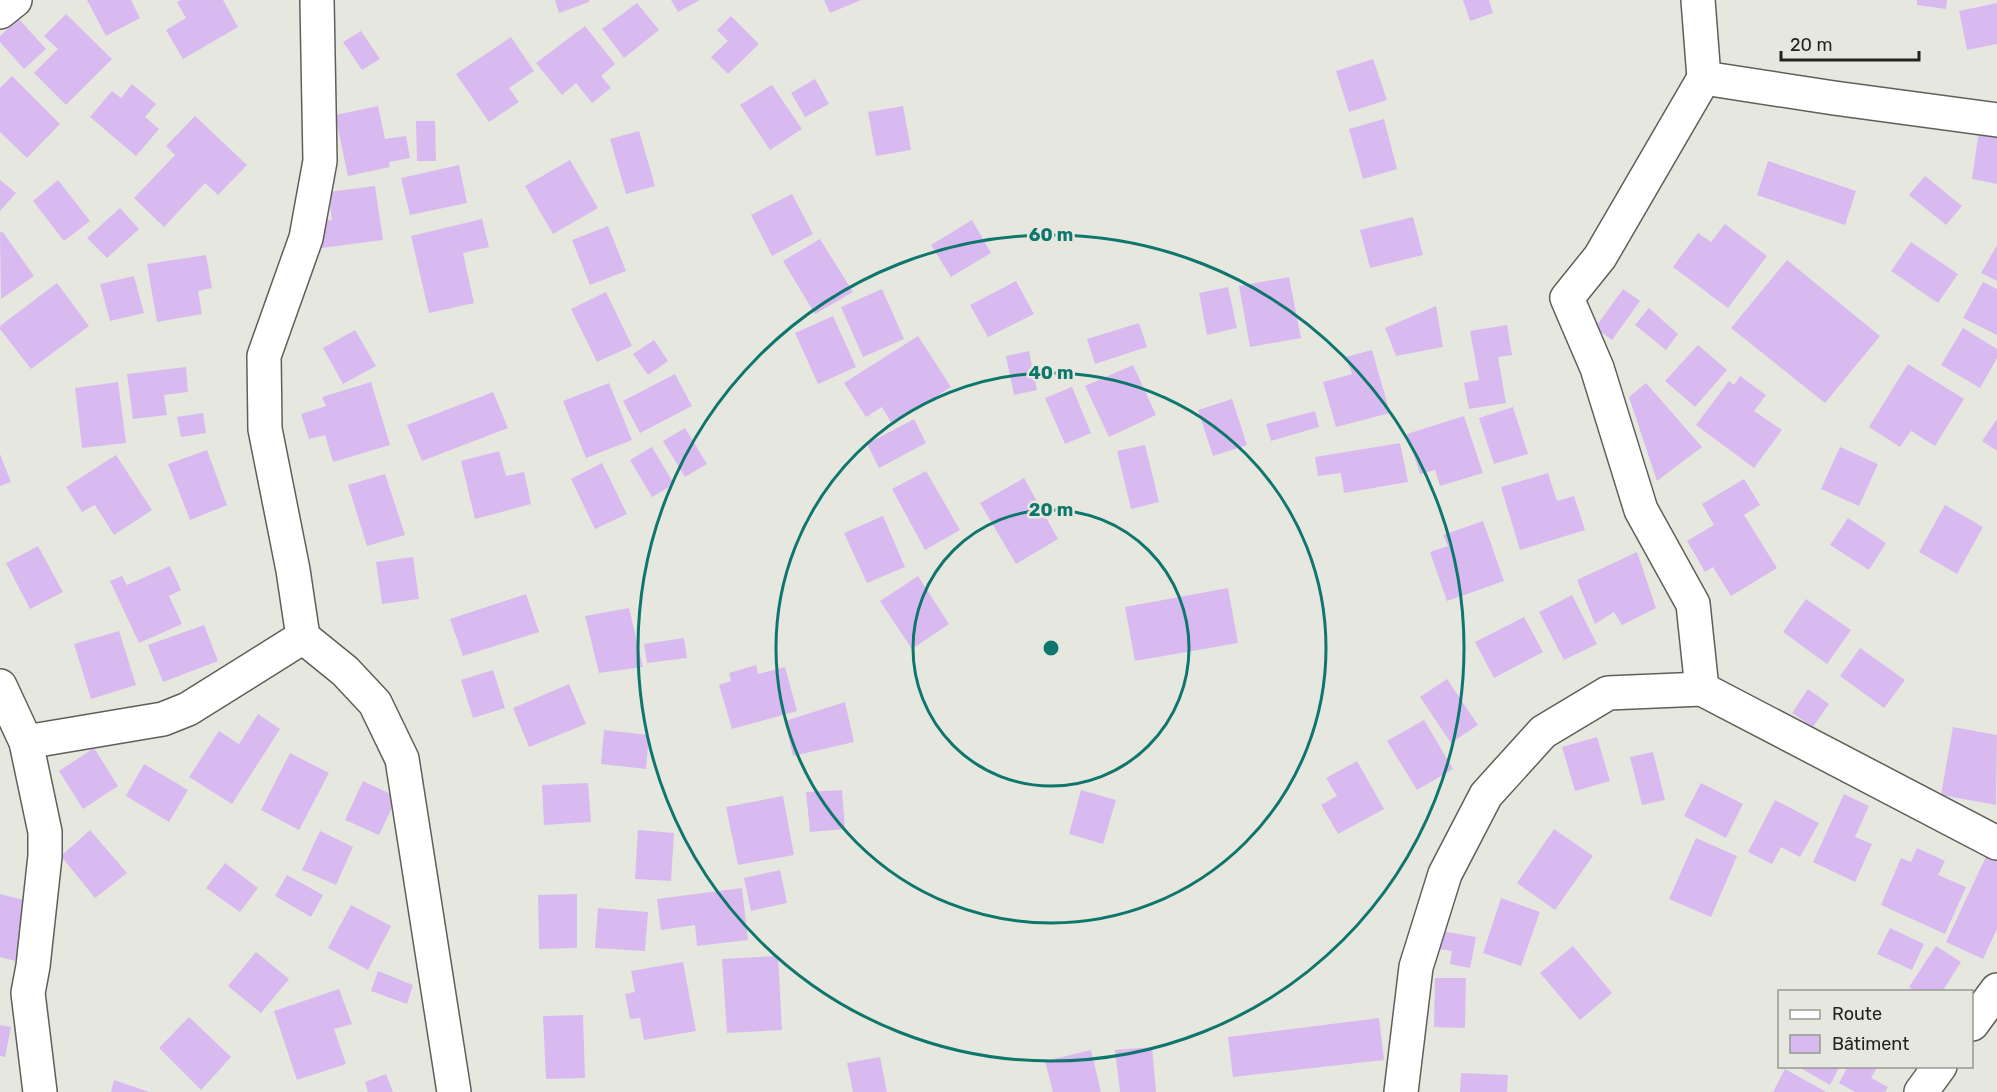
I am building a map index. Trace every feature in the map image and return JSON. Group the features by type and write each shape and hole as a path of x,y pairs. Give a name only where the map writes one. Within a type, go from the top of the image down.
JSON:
{"street":[{"path":"0,12 15,0"},
{"path":"317,0 320,161 306,238 264,356 265,429 293,570 303,637 345,671 375,703 402,759 454,1092"},
{"path":"1698,0 1704,78 1600,256 1568,298 1597,368 1641,510 1693,604 1702,689"},
{"path":"1704,78 1997,120"},
{"path":"26,742 163,719 188,709 303,637"},
{"path":"0,686 26,742 45,832 45,855 37,933 28,993 40,1092"},
{"path":"1401,1092 1416,967 1445,874 1486,795 1543,732 1608,693 1702,689 1997,843"},
{"path":"1973,1021 1997,990"},
{"path":"1921,1092 1939,1068"}],"building":[{"path":"87,0 131,0 140,18 106,36"},
{"path":"181,0 223,0 238,27 183,59 166,30 186,18 177,2"},
{"path":"555,0 589,0 589,2 559,13"},
{"path":"671,0 700,0 678,12"},
{"path":"824,0 861,0 830,13"},
{"path":"1463,0 1489,0 1493,13 1470,21"},
{"path":"1917,0 1947,0 1946,9 1917,5"},
{"path":"637,3 659,30 624,58 602,29"},
{"path":"1997,3 1997,44 1967,50 1959,11"},
{"path":"66,14 112,59 66,105 34,73 58,49 44,36"},
{"path":"731,16 759,44 728,74 711,57 728,41 717,30"},
{"path":"19,19 46,49 24,69 0,42 0,36"},
{"path":"585,26 615,64 601,76 611,88 592,103 576,83 562,95 536,63"},
{"path":"361,31 380,59 362,70 343,42"},
{"path":"511,37 534,71 509,88 519,102 489,122 456,74"},
{"path":"1373,59 1387,100 1349,112 1336,71"},
{"path":"12,76 60,124 27,158 0,132 0,88"},
{"path":"815,79 829,104 805,117 791,93"},
{"path":"132,84 156,104 145,117 159,129 136,156 90,117 112,91 121,98"},
{"path":"772,85 802,129 770,150 740,105"},
{"path":"378,106 385,139 406,136 410,158 389,162 390,167 348,176 335,115"},
{"path":"903,106 911,150 876,156 868,112"},
{"path":"195,116 247,165 218,195 205,183 164,227 134,198 175,155 166,146"},
{"path":"1384,119 1397,169 1363,179 1349,129"},
{"path":"416,121 435,121 436,161 417,161"},
{"path":"639,131 655,186 626,194 610,139"},
{"path":"1979,131 1997,134 1997,184 1972,179"},
{"path":"570,160 598,208 553,234 525,186"},
{"path":"1768,161 1856,191 1845,225 1757,195"},
{"path":"459,165 467,203 410,215 401,178"},
{"path":"1925,176 1962,206 1946,225 1909,195"},
{"path":"0,180 16,193 0,211"},
{"path":"58,180 90,221 64,241 33,201"},
{"path":"375,186 383,240 322,248 318,221 332,220 328,192"},
{"path":"792,194 813,234 772,256 751,215"},
{"path":"120,208 139,229 107,258 87,238"},
{"path":"1413,217 1423,255 1370,268 1360,230"},
{"path":"482,219 489,247 463,253 474,303 429,313 411,236"},
{"path":"972,220 991,253 951,277 931,245"},
{"path":"1725,224 1767,256 1728,308 1673,267 1698,233 1711,242"},
{"path":"608,226 626,271 590,285 572,240"},
{"path":"2,231 34,276 1,299 0,233"},
{"path":"820,239 853,292 815,314 783,261"},
{"path":"1911,242 1958,274 1938,303 1891,271"},
{"path":"1997,245 1997,281 1981,273"},
{"path":"206,255 212,288 198,291 202,314 157,322 147,264"},
{"path":"1787,260 1880,336 1825,403 1731,328"},
{"path":"134,276 144,313 110,321 100,284"},
{"path":"1289,277 1301,338 1250,347 1239,286"},
{"path":"1016,281 1034,314 988,337 970,305"},
{"path":"1983,282 1997,289 1997,335 1963,318"},
{"path":"57,283 89,326 31,369 0,326"},
{"path":"1228,287 1237,328 1207,335 1199,293"},
{"path":"882,289 904,339 863,357 841,307"},
{"path":"1623,289 1640,301 1612,340 1595,328"},
{"path":"606,292 632,346 597,362 571,309"},
{"path":"1436,306 1443,347 1396,356 1385,328"},
{"path":"1649,308 1678,334 1666,350 1635,325"},
{"path":"833,316 856,367 818,384 795,333"},
{"path":"1139,323 1147,347 1095,364 1087,339"},
{"path":"1507,325 1512,355 1498,357 1506,403 1469,409 1464,383 1479,380 1470,331"},
{"path":"1963,328 1997,349 1997,358 1980,388 1941,365"},
{"path":"355,330 376,366 343,384 323,348"},
{"path":"918,336 951,387 892,424 882,407 866,417 844,383"},
{"path":"654,340 668,361 648,375 633,354"},
{"path":"1698,345 1727,370 1695,407 1665,381"},
{"path":"1372,350 1390,413 1336,427 1323,382 1352,374 1346,357"},
{"path":"1029,351 1037,390 1014,395 1006,356"},
{"path":"1908,364 1964,399 1935,446 1911,431 1900,447 1869,427"},
{"path":"1133,365 1156,415 1109,437 1085,386"},
{"path":"186,367 188,392 164,395 167,415 133,419 127,374"},
{"path":"675,374 692,406 640,433 623,401"},
{"path":"1740,376 1766,395 1754,411 1782,430 1754,468 1696,425 1729,381 1734,385"},
{"path":"118,382 126,443 82,448 75,388"},
{"path":"371,382 390,445 333,462 325,435 309,439 301,414 326,406 322,397"},
{"path":"609,383 632,440 586,458 563,401"},
{"path":"1646,383 1702,447 1657,481 1629,397"},
{"path":"1072,387 1091,433 1065,444 1045,398"},
{"path":"493,392 508,428 422,461 407,425"},
{"path":"1232,399 1247,445 1213,456 1198,410"},
{"path":"1513,407 1528,454 1494,464 1479,418"},
{"path":"1315,411 1319,427 1271,441 1266,424"},
{"path":"203,413 206,433 181,437 177,417"},
{"path":"1464,416 1483,473 1440,486 1435,470 1420,474 1407,434"},
{"path":"914,419 926,443 879,468 867,444"},
{"path":"1997,419 1997,451 1982,441"},
{"path":"685,428 707,464 685,477 663,441"},
{"path":"1400,443 1408,482 1344,493 1341,473 1318,476 1315,457"},
{"path":"1145,445 1159,502 1131,509 1117,451"},
{"path":"652,447 674,484 652,497 630,460"},
{"path":"1840,447 1878,464 1859,506 1821,489"},
{"path":"207,450 227,505 190,520 168,464"},
{"path":"499,451 506,476 524,472 531,504 475,519 461,461"},
{"path":"0,454 11,482 0,486"},
{"path":"116,455 152,510 114,535 95,505 82,512 66,487"},
{"path":"602,463 627,514 595,529 571,479"},
{"path":"926,471 960,530 925,550 892,489"},
{"path":"1548,473 1557,501 1574,496 1585,530 1520,550 1501,487"},
{"path":"385,474 405,535 367,546 348,485"},
{"path":"1024,478 1058,539 1016,564 980,503"},
{"path":"1744,479 1760,505 1744,515 1777,568 1731,596 1713,567 1705,572 1687,541 1714,525 1702,504"},
{"path":"1945,505 1983,527 1957,574 1919,552"},
{"path":"883,516 905,567 867,583 844,533"},
{"path":"1848,518 1886,543 1869,570 1830,545"},
{"path":"1483,521 1504,581 1447,601 1430,552 1448,546 1443,535"},
{"path":"38,546 63,592 30,609 6,563"},
{"path":"1637,552 1656,608 1622,625 1614,612 1595,624 1577,580"},
{"path":"413,557 419,599 382,604 376,562"},
{"path":"170,566 181,590 169,596 182,624 139,643 110,581 122,576 127,585"},
{"path":"918,576 949,624 912,649 880,601"},
{"path":"1228,588 1238,643 1135,661 1125,607"},
{"path":"526,594 539,632 463,656 450,619"},
{"path":"1572,595 1597,644 1564,660 1539,612"},
{"path":"1806,599 1851,630 1827,664 1783,632"},
{"path":"629,608 643,667 599,673 585,616"},
{"path":"1524,617 1543,652 1494,678 1475,642"},
{"path":"204,625 218,661 163,682 148,645"},
{"path":"119,631 136,685 91,699 74,644"},
{"path":"684,638 687,658 647,663 644,644"},
{"path":"1860,648 1905,680 1884,708 1840,676"},
{"path":"756,665 758,674 785,667 797,711 732,729 719,685 731,681 729,673"},
{"path":"493,670 505,708 473,718 461,680"},
{"path":"1447,679 1478,725 1451,743 1420,697"},
{"path":"569,684 586,724 529,747 513,708"},
{"path":"1808,689 1829,704 1813,727 1792,713"},
{"path":"845,702 854,742 793,756 785,721"},
{"path":"258,714 280,729 232,804 189,777 219,731 239,744"},
{"path":"1424,720 1453,769 1417,790 1387,741"},
{"path":"1953,727 1997,735 1996,805 1941,795"},
{"path":"604,730 649,735 646,769 601,764"},
{"path":"1597,737 1610,781 1575,791 1562,747"},
{"path":"94,748 118,786 83,809 59,771"},
{"path":"1653,752 1665,800 1642,805 1630,757"},
{"path":"290,753 329,773 299,830 261,810"},
{"path":"1357,761 1384,809 1338,834 1321,805 1337,796 1326,778"},
{"path":"144,764 188,790 169,822 126,796"},
{"path":"363,781 397,797 379,835 345,820"},
{"path":"588,783 591,822 544,825 542,785"},
{"path":"1701,783 1743,804 1726,838 1684,816"},
{"path":"842,790 845,829 810,832 806,792"},
{"path":"1081,790 1116,800 1103,844 1069,834"},
{"path":"1844,794 1869,806 1855,837 1872,844 1855,882 1813,862"},
{"path":"783,796 794,855 738,865 726,807"},
{"path":"1775,800 1819,823 1800,857 1781,847 1772,864 1748,852"},
{"path":"1554,829 1593,856 1555,910 1517,883"},
{"path":"90,830 127,873 95,898 61,856"},
{"path":"638,830 674,833 671,881 635,879"},
{"path":"320,831 353,847 336,885 302,870"},
{"path":"1696,838 1737,856 1711,917 1669,899"},
{"path":"1917,848 1945,861 1938,875 1966,887 1945,934 1881,905 1901,858 1911,862"},
{"path":"1990,848 1997,852 1997,929 1983,959 1946,942"},
{"path":"225,863 258,888 240,912 206,888"},
{"path":"780,870 787,903 751,911 744,878"},
{"path":"287,875 323,895 311,917 275,896"},
{"path":"742,888 748,940 697,946 695,925 661,930 657,899"},
{"path":"0,894 31,902 15,961 0,957"},
{"path":"577,894 577,948 539,949 538,895"},
{"path":"1501,898 1540,912 1521,966 1483,953"},
{"path":"351,905 391,926 368,970 328,948"},
{"path":"598,908 648,912 645,951 595,948"},
{"path":"1890,928 1924,944 1912,970 1877,954"},
{"path":"1442,931 1476,937 1470,968 1450,964 1452,951 1438,949"},
{"path":"1573,946 1612,993 1580,1020 1540,973"},
{"path":"1936,946 1961,962 1943,990 1913,990 1909,987"},
{"path":"256,952 289,979 261,1013 228,986"},
{"path":"778,956 782,1030 727,1033 722,959"},
{"path":"683,962 696,1031 644,1040 640,1018 630,1019 625,994 635,992 631,971"},
{"path":"378,971 413,985 407,1004 371,991"},
{"path":"1435,978 1466,978 1465,1028 1434,1027"},
{"path":"339,989 352,1024 334,1029 346,1064 297,1080 274,1011"},
{"path":"583,1015 585,1078 546,1079 543,1016"},
{"path":"189,1017 231,1057 201,1090 159,1048"},
{"path":"1379,1018 1384,1060 1233,1077 1228,1037"},
{"path":"0,1025 11,1027 5,1057 0,1056"},
{"path":"1152,1047 1156,1092 1120,1092 1115,1050"},
{"path":"1091,1050 1101,1092 1053,1092 1045,1061"},
{"path":"880,1057 887,1092 853,1092 847,1063"},
{"path":"1800,1068 1839,1068 1830,1085"},
{"path":"1847,1068 1877,1068 1871,1078 1888,1087 1885,1092 1855,1092 1839,1083"},
{"path":"1785,1069 1826,1092 1773,1092"},
{"path":"1461,1073 1508,1075 1507,1092 1460,1092"},
{"path":"386,1074 393,1092 368,1092 365,1082"},
{"path":"114,1080 149,1092 111,1092"}]}
